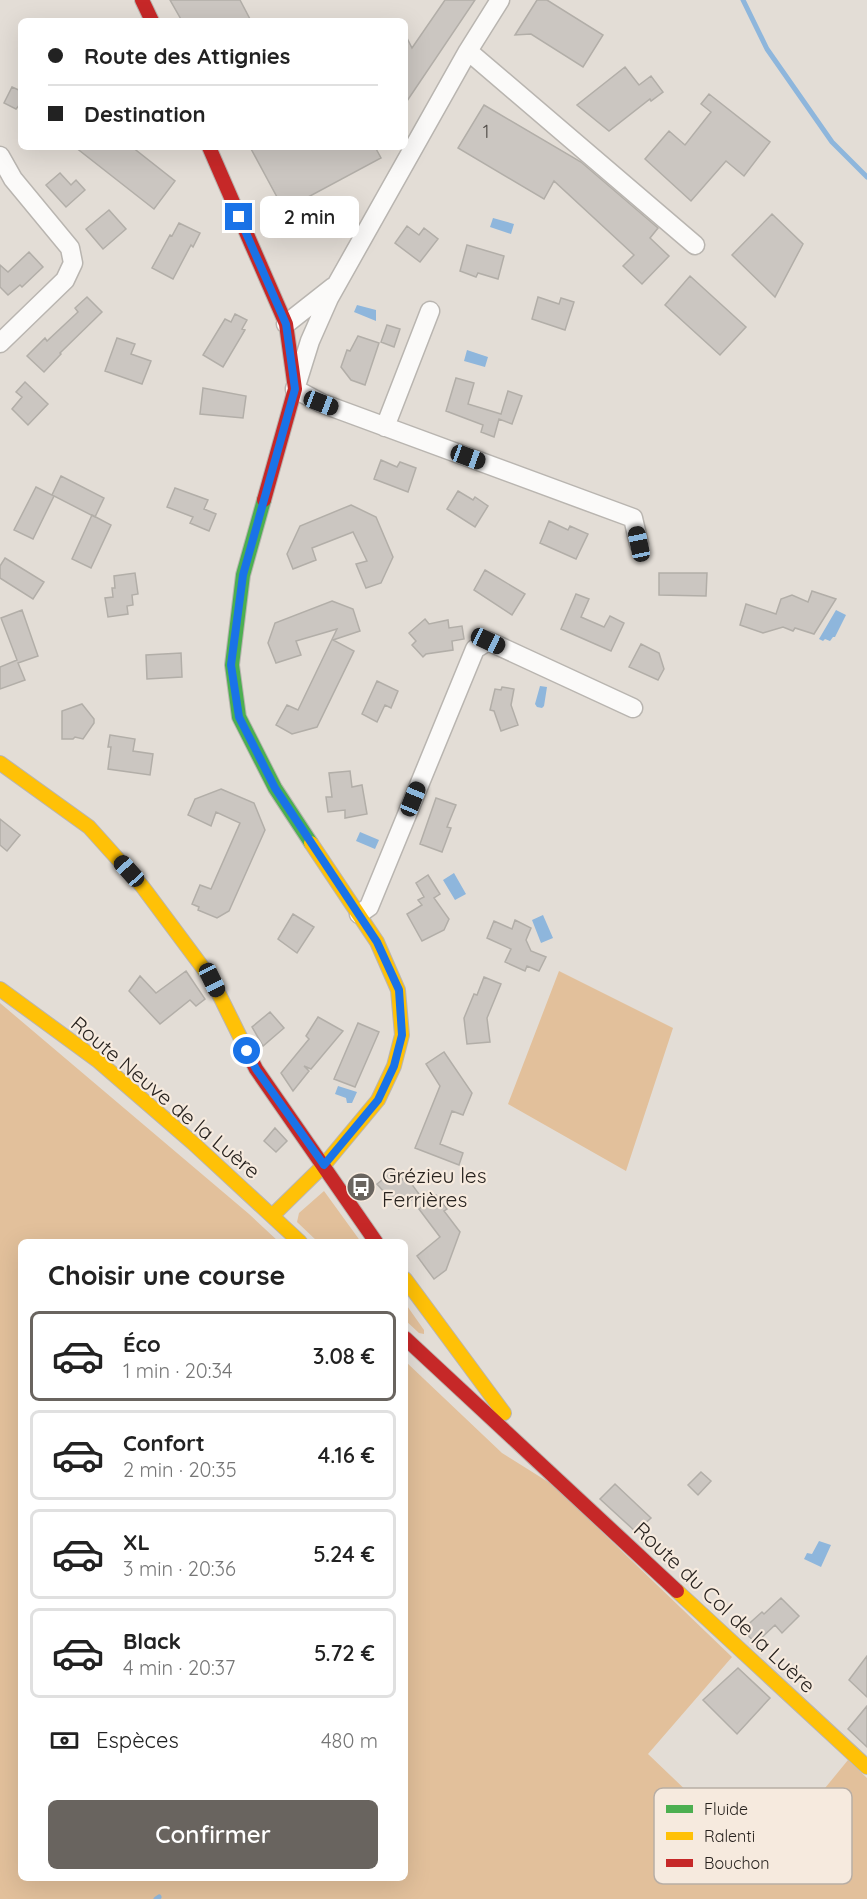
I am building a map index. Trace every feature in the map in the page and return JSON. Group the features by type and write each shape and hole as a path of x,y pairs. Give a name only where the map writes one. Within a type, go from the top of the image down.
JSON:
{"street":[{"path":"142,0 151,18"},
{"path":"272,1216 324,1165 378,1100 394,1066 402,1035 399,990 377,942 270,778 239,717 231,665 243,575 310,341 337,284 468,51 500,0"},
{"path":"468,51 695,245"},
{"path":"210,150 286,324 295,389"},
{"path":"0,156 13,179 70,248 73,263 65,280 0,343"},
{"path":"286,324 337,284"},
{"path":"386,427 430,311"},
{"path":"295,389 321,403 633,518 639,544"},
{"path":"359,914 369,907 475,649 488,641 633,708"},
{"path":"0,763 89,827 142,886 212,980 256,1069 374,1239"},
{"name":"Route Neuve de la Luère","path":"0,989 96,1060 193,1143 297,1239"},
{"path":"408,1283 445,1331 468,1366 555,1477"},
{"path":"431,1362 441,1350 445,1331"},
{"path":"408,1341 555,1477"},
{"name":"Route du Col de la Luère","path":"555,1477 867,1767"}],"shaded area":[{"path":"559,971 673,1028 626,1171 508,1104"},
{"path":"0,1003 276,1239 18,1239 18,1881 408,1881 408,1364 502,1453 553,1485 732,1657 648,1754 684,1788 654,1788 654,1884 852,1884 852,1788 825,1788 848,1760 867,1778 867,1899 0,1899"},
{"path":"324,1191 359,1239 315,1239 297,1222 299,1213"},
{"path":"408,1307 424,1330 424,1334 419,1333 408,1323"}],"water":[{"path":"493,218 514,224 511,234 490,227"},
{"path":"357,305 376,310 376,321 354,312"},
{"path":"467,350 488,357 485,367 464,361"},
{"path":"836,610 846,615 835,637 830,641 819,639"},
{"path":"540,686 547,687 542,708 535,704"},
{"path":"360,832 379,840 375,849 356,841"},
{"path":"454,873 466,894 455,900 443,880"},
{"path":"543,915 553,938 541,943 532,920"},
{"path":"338,1086 357,1092 352,1103 347,1103 346,1098 335,1094"},
{"path":"819,1541 831,1545 821,1567 804,1559 807,1553 812,1554"}],"building":[{"path":"170,0 240,0 249,18 180,18"},
{"path":"445,0 475,0 408,100 408,40 412,48"},
{"path":"537,0 547,0 603,35 583,67 531,34 515,35"},
{"path":"625,67 639,85 651,76 663,92 651,101 650,99 609,131 577,105"},
{"path":"12,87 18,90 16,109 4,103"},
{"path":"709,94 770,142 744,176 726,161 691,201 645,159 669,131 685,145 711,112 701,104"},
{"path":"484,105 581,162 658,228 650,238 669,256 642,284 623,266 634,255 554,181 544,199 458,148"},
{"path":"79,150 136,150 175,181 154,209"},
{"path":"252,150 377,150 381,158 284,210"},
{"path":"60,173 71,185 76,180 85,190 66,207 46,185"},
{"path":"109,210 126,229 103,249 86,229"},
{"path":"772,214 803,244 775,297 732,255"},
{"path":"179,223 200,233 173,279 152,268"},
{"path":"407,226 419,235 424,228 438,239 420,262 395,243"},
{"path":"467,245 504,256 498,279 478,273 476,277 460,271"},
{"path":"29,252 43,267 22,287 20,285 8,295 0,287 0,265 8,272"},
{"path":"690,276 746,327 720,355 665,305"},
{"path":"87,297 102,312 44,372 27,356 45,338 47,341 78,312 75,308"},
{"path":"538,297 559,304 561,298 574,302 565,330 532,319"},
{"path":"235,314 247,320 242,329 245,330 223,367 203,355 225,319 231,322"},
{"path":"387,325 400,329 394,347 381,342"},
{"path":"358,336 379,343 365,385 351,380 341,367 347,350 350,351"},
{"path":"117,338 135,344 131,354 151,361 142,384 105,371"},
{"path":"456,378 474,383 468,404 501,414 508,391 522,396 512,424 499,419 494,437 481,432 483,425 446,411"},
{"path":"25,382 48,404 28,425 12,409 22,397 16,392"},
{"path":"203,388 246,396 243,418 200,414"},
{"path":"381,460 397,467 400,462 416,468 408,492 374,479"},
{"path":"61,476 104,498 95,517 52,495"},
{"path":"36,487 54,496 33,539 14,530"},
{"path":"175,488 208,500 204,509 216,514 209,531 190,523 193,517 167,507"},
{"path":"458,491 473,500 475,497 488,506 475,527 447,509"},
{"path":"351,505 376,517 393,557 381,583 366,588 356,564 367,561 353,532 312,548 316,560 293,569 287,554 300,526"},
{"path":"92,515 111,525 91,568 72,559"},
{"path":"549,521 568,530 570,526 588,534 576,559 540,543"},
{"path":"5,558 44,582 33,599 0,578 0,566"},
{"path":"485,570 525,594 512,615 474,590"},
{"path":"135,573 138,594 132,595 133,605 127,606 128,614 108,617 105,598 113,597 114,576"},
{"path":"659,573 707,573 706,596 659,595"},
{"path":"812,591 836,599 814,634 783,627 763,633 740,625 746,604 776,614 781,599 792,595 808,602"},
{"path":"576,594 589,599 581,617 604,627 610,616 624,623 611,651 561,629"},
{"path":"332,601 353,609 360,631 333,640 354,651 317,727 292,734 276,725 287,705 298,710 337,629 296,641 301,655 276,663 268,643 275,623"},
{"path":"22,610 38,656 18,663 25,680 0,689 0,667 17,660 1,618"},
{"path":"425,619 429,624 448,620 449,628 462,626 464,639 452,641 453,650 426,654 423,657 412,645 416,641 409,633"},
{"path":"641,644 659,653 664,669 658,680 629,667"},
{"path":"181,653 182,677 147,679 146,655"},
{"path":"377,681 398,691 391,708 385,705 377,722 362,714"},
{"path":"502,687 514,689 511,705 518,725 501,731 494,711 490,710 495,689 501,690"},
{"path":"82,704 94,719 94,723 83,739 75,737 62,739 62,711"},
{"path":"110,735 135,739 133,751 153,754 150,775 108,769"},
{"path":"350,771 352,787 362,785 367,814 345,818 345,810 328,812 326,797 332,797 329,773"},
{"path":"221,789 254,803 265,830 229,911 217,918 198,910 199,907 192,904 200,885 211,889 240,823 216,812 211,826 188,815 195,799"},
{"path":"436,798 456,805 447,827 451,828 442,852 420,844"},
{"path":"0,819 20,835 7,851 0,845"},
{"path":"428,875 440,894 434,898 449,919 444,930 422,941 407,914 422,905 418,900 424,897 416,883"},
{"path":"293,914 314,927 297,953 278,939"},
{"path":"515,920 531,928 526,940 531,951 546,957 539,971 527,966 525,971 505,962 511,949 487,938 494,921 512,929"},
{"path":"186,971 205,999 196,1006 190,1000 160,1024 129,991 140,976 156,993"},
{"path":"484,977 501,984 487,1018 490,1042 467,1044 464,1018"},
{"path":"270,1012 284,1028 263,1046 252,1027"},
{"path":"318,1017 343,1031 311,1069 304,1066 309,1071 293,1091 281,1073 309,1039 306,1036"},
{"path":"358,1023 379,1032 355,1087 334,1079"},
{"path":"444,1052 472,1093 463,1115 452,1111 440,1144 463,1153 459,1165 415,1148 440,1086 426,1064"},
{"path":"275,1128 287,1141 276,1152 264,1141"},
{"path":"392,1172 397,1172 403,1180 405,1175 419,1194 399,1209 377,1184"},
{"path":"436,1195 447,1209 444,1211 460,1232 446,1270 434,1279 417,1256 440,1237 419,1209"},
{"path":"701,1472 711,1481 698,1495 688,1485"},
{"path":"615,1484 651,1518 636,1532 600,1499"},
{"path":"781,1598 799,1616 782,1633 775,1625 756,1643 742,1630"},
{"path":"867,1656 867,1697 849,1680"},
{"path":"738,1668 770,1698 737,1734 703,1700"},
{"path":"867,1706 867,1747 848,1729"}],"waterway":[{"path":"743,0 767,49 832,142 867,177"}],"traffic: fast":[{"path":"264,500 243,575 232,665 239,717 275,788 311,843"}],"traffic: slow":[{"path":"0,763 89,827 142,886 212,980 248,1053"},
{"path":"272,1216 324,1165 378,1100 394,1066 402,1035 398,990 377,942 311,843"},
{"path":"0,989 97,1060 193,1143 297,1239"},
{"path":"408,1283 504,1413"},
{"path":"677,1591 867,1767"}],"traffic: jam":[{"path":"142,0 151,18"},
{"path":"210,150 286,324 295,389 264,500"},
{"path":"248,1053 256,1069 374,1239"},
{"path":"408,1341 677,1591"}],"place":[{"name":"Grézieu les Ferrières","path":"361,1187"}],"route":[{"path":"239,217 286,324 295,389 243,575 231,665 239,717 275,788 377,942 399,990 402,1035 394,1066 378,1100 324,1165 285,1112 256,1069 247,1051"}]}
